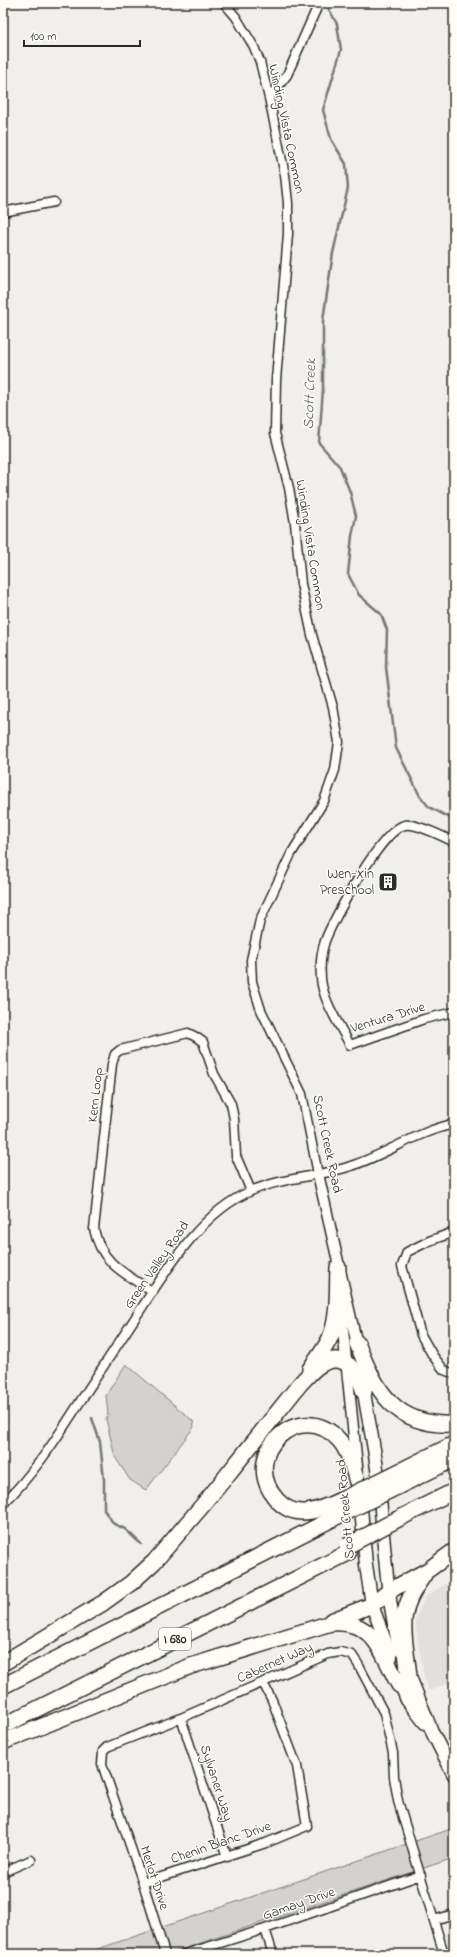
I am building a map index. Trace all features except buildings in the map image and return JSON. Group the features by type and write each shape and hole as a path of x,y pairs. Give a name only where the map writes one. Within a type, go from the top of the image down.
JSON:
{"highway":[{"path":"3,1663 103,1603 130,1583 154,1562 208,1499 300,1384 326,1347 332,1332 335,1316 338,1267"},
{"path":"357,1343 374,1383 394,1407 420,1420 438,1424 454,1424"},
{"path":"300,1384 321,1364 333,1360 346,1363 356,1372 364,1392"},
{"path":"358,1485 345,1448 334,1434 326,1430 305,1425 291,1428 278,1436 267,1452 264,1470 269,1488 279,1502 292,1510 308,1513 323,1509 342,1507 395,1481 454,1459"},
{"path":"395,1481 454,1444"},
{"name":"I 680","path":"3,1726 447,1499"},
{"name":"I 680","path":"3,1686 342,1507"},
{"name":"I 680","path":"3,1717 348,1550"},
{"path":"3,1742 191,1666 302,1631 372,1605 389,1591 428,1570 454,1551"},
{"path":"404,1681 404,1616 409,1598 428,1570"},
{"path":"302,1631 338,1622 359,1627 367,1631 379,1644 404,1681"}],"main road":[{"name":"Scott Creek Road","path":"364,1392 377,1474 389,1591 404,1681"},
{"name":"Scott Creek Road","path":"358,1485 366,1565 372,1605 392,1660 454,1775"}],"street":[{"name":"Winding Vista Common","path":"224,3 236,18 254,47 270,98 285,175 288,203 288,234 276,380 275,433 289,488 295,523 302,591 312,635 333,707 339,742 335,770 324,801 291,854 260,920 255,936 252,960 252,982 260,1010"},
{"path":"270,98 287,75 318,3"},
{"path":"3,212 37,207 54,202"},
{"name":"Ventura Drive","path":"454,842 413,825 405,825 390,835 370,859 352,886 325,941 321,961 321,980 326,996 350,1045 424,1019 454,1012"},
{"name":"Scott Creek Road","path":"260,1010 302,1094 338,1267 348,1296 364,1392"},
{"name":"Kern Loop","path":"153,1292 107,1260 100,1250 94,1229 112,1064 115,1054 127,1048 188,1033 203,1042 214,1074 231,1104 234,1119 236,1156 251,1191"},
{"name":"Green Valley Road","path":"3,1504 33,1472 181,1250 202,1225 220,1210 251,1191 274,1183 350,1167 369,1160 418,1135 454,1124"},
{"path":"454,1232 429,1241 407,1252 402,1266 421,1335 433,1356 444,1370 454,1374"},
{"name":"Scott Creek Road","path":"338,1267 358,1485"},
{"name":"Cabernet Way","path":"118,1811 102,1764 103,1751 107,1747 181,1718 328,1654 340,1652 352,1655 384,1713 389,1730 393,1753 394,1777 404,1824 421,1876"},
{"name":"Chenin Blanc Drive","path":"143,1883 227,1857 307,1826 297,1766 272,1700 263,1683"},
{"name":"Sylvaner Way","path":"181,1718 227,1857"},
{"name":"Merlot Drive","path":"118,1811 143,1883 165,1954"},
{"path":"3,1872 31,1860"},
{"path":"421,1876 444,1954"},
{"name":"Gamay Drive","path":"185,1954 265,1929 421,1876"},
{"path":"434,1920 454,1914"},
{"path":"265,1929 273,1954"}],"shaded area":[{"path":"126,1364 193,1421 194,1427 146,1490 130,1480 115,1457 106,1419 108,1414 106,1395"},
{"path":"454,1579 454,1681 429,1691 424,1678 415,1621 425,1597"},
{"path":"454,1828 454,1858 168,1954 83,1954"}],"waterway":[{"name":"Scott Creek","path":"326,4 337,24 341,50 323,110 331,139 346,164 348,188 333,253 323,320 323,389 319,443 340,467 350,492 356,516 352,536 348,574 359,595 381,614 387,630 386,667 396,748 420,796 429,807 454,820"},
{"path":"92,1418 100,1442 104,1480 104,1510 114,1524 125,1529 141,1544"}],"place":[{"name":"Wen-Xin Preschool","path":"388,882"}]}
